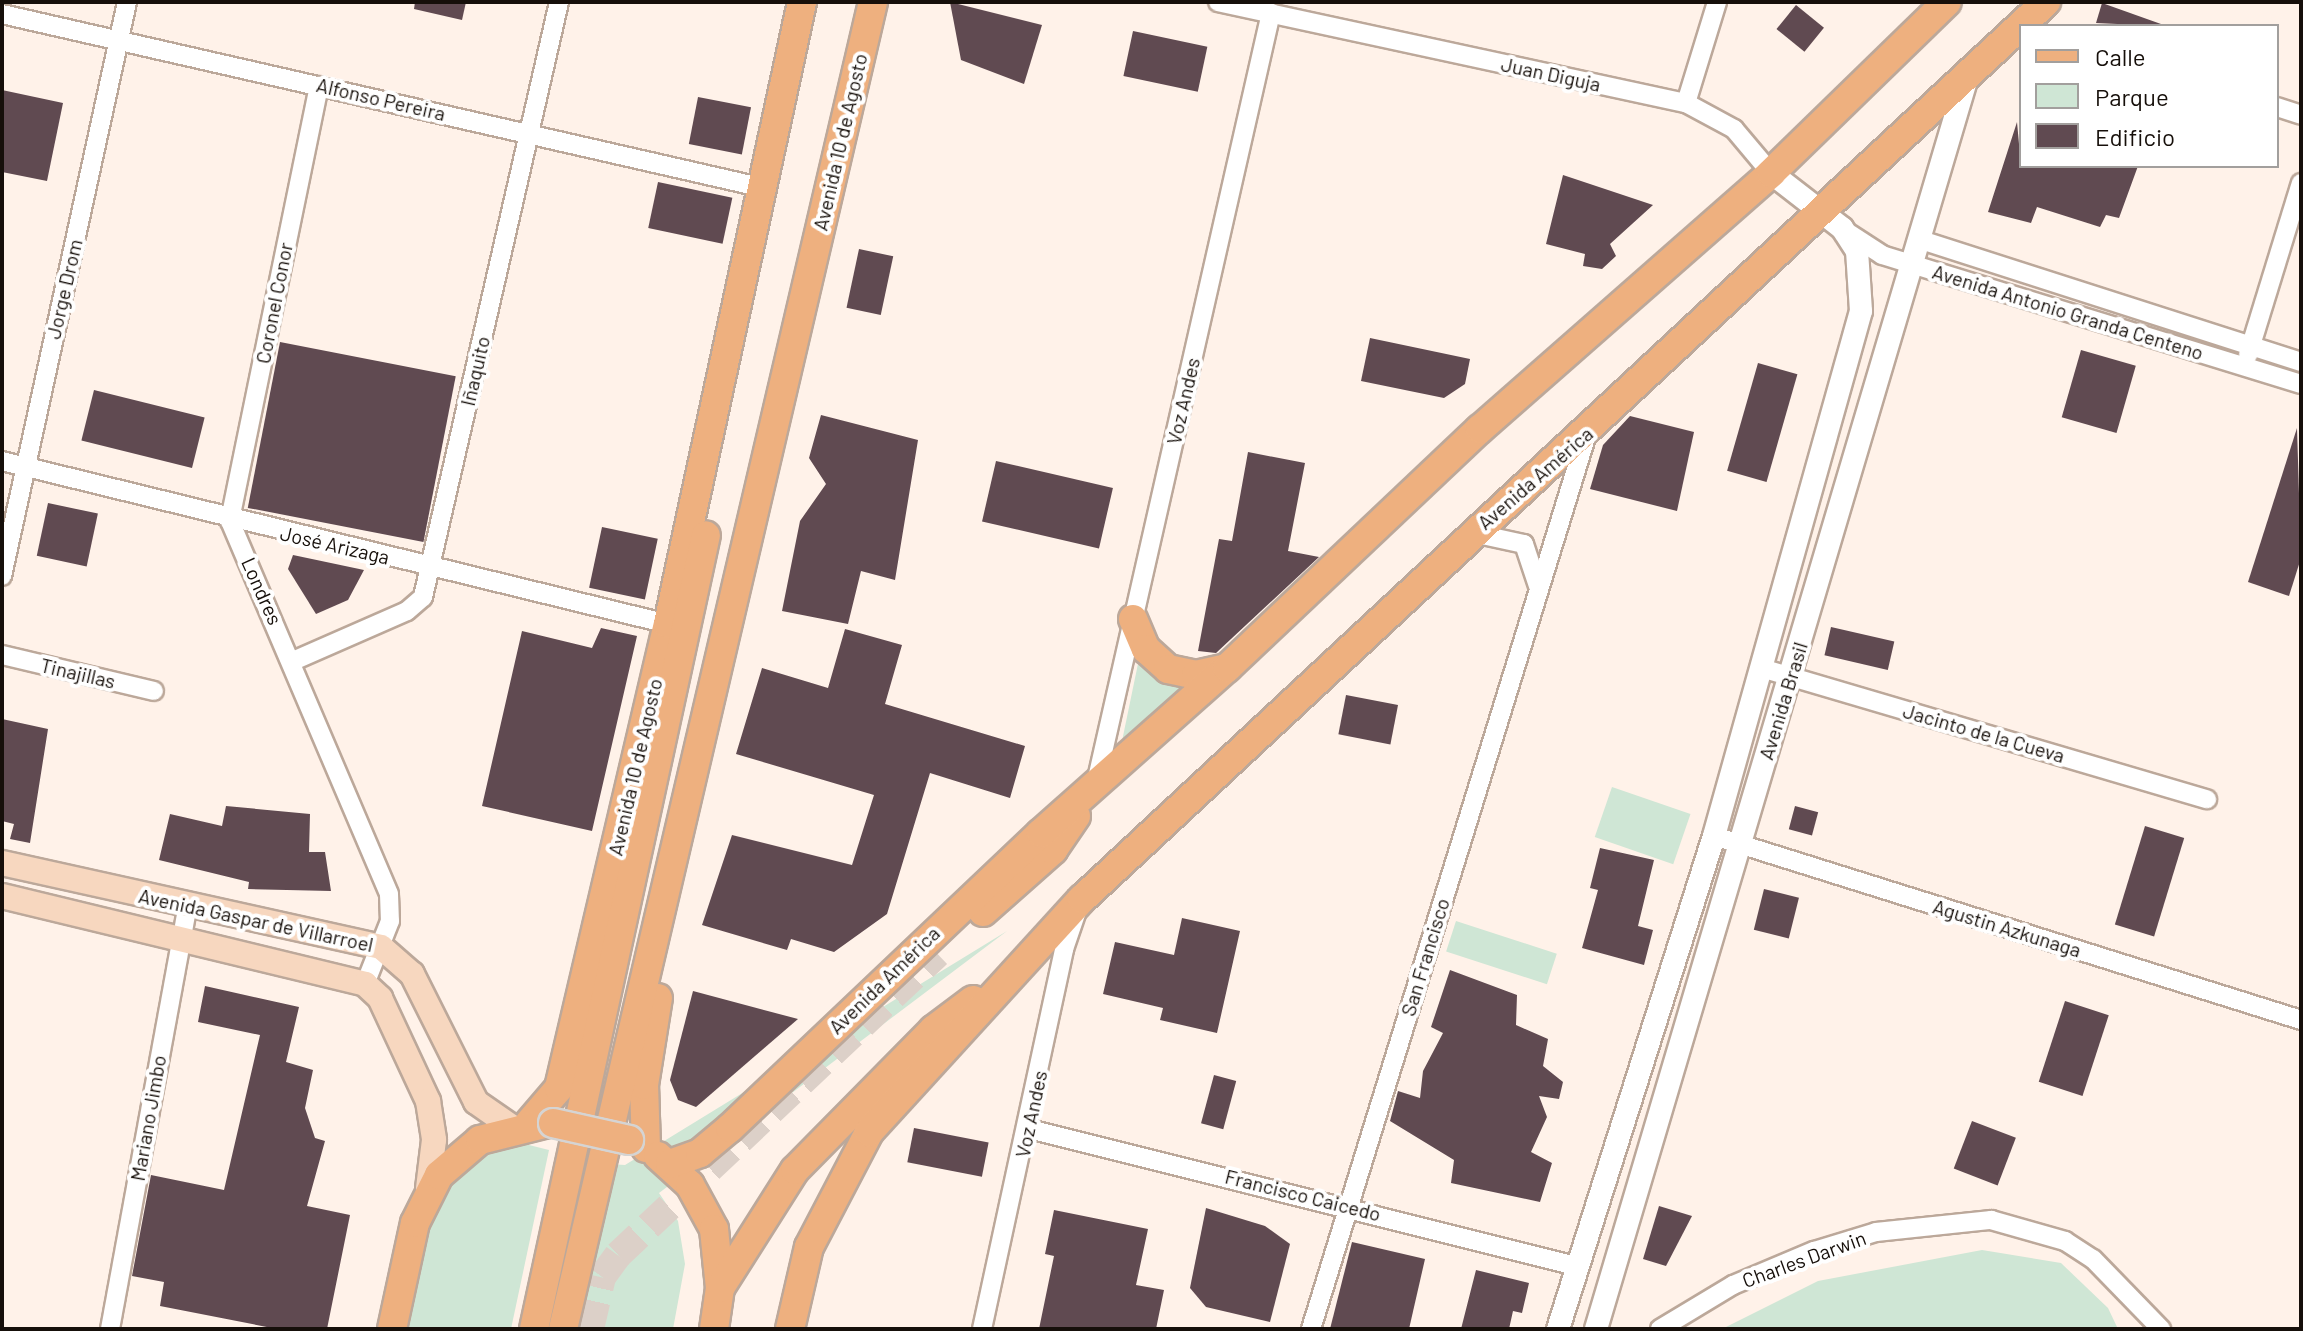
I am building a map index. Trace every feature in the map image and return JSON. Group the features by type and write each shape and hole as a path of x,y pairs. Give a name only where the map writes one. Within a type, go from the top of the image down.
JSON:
{"main road":[{"name":"Avenida 10 de Agosto","path":"392,1329 428,1188 466,1149 531,1124 559,1088 668,624 714,399 802,2"},
{"name":"Avenida 10 de Agosto","path":"563,1329 873,2"},
{"name":"Avenida América","path":"670,1164 700,1153 730,1128 914,951 1227,668 1472,436 1771,173 1947,2"},
{"name":"Avenida América","path":"2026,24 2046,2"},
{"name":"Avenida América","path":"790,1329 809,1247 869,1132 1082,899 1473,533 1831,219 1969,73 2019,30"},
{"name":"Avenida 10 de Agosto","path":"534,1329 690,621 720,461 714,399"},
{"name":"Avenida 10 de Agosto","path":"638,1144 644,1085 664,965 774,490 775,422"},
{"path":"1133,619 1146,649 1168,669 1196,675 1227,668"},
{"name":"Avenida América","path":"937,954 1053,850 1095,789"},
{"name":"Avenida Gaspar de Villarroel","path":"2,863 381,947 412,974 476,1102 531,1124"},
{"name":"Avenida Gaspar de Villarroel","path":"2,896 365,984 380,998 428,1101 434,1140 428,1188"},
{"name":"Avenida América","path":"720,1288 795,1170 933,1030 1028,959"},
{"path":"531,1124 638,1144 670,1164 708,1214 718,1245 720,1288 714,1329"}],"street":[{"name":"Jorge Drom","path":"2,576 127,2"},
{"name":"Iñaquito","path":"293,661 407,611 423,597 559,2"},
{"name":"Juan Diguja","path":"1218,2 1686,103 1734,129 1771,173 1831,219"},
{"path":"1686,103 1717,2"},
{"name":"Voz Andes","path":"1095,789 1271,13"},
{"name":"Alfonso Pereira","path":"2,14 530,132 760,187"},
{"name":"Avenida Brasil","path":"1596,1329 1969,73"},
{"name":"Coronel Conor","path":"230,521 319,86"},
{"path":"2279,108 2301,115"},
{"path":"2245,365 2301,183"},
{"name":"Avenida Brasil","path":"1558,1329 1714,836 1861,311 1861,263 1831,219"},
{"name":"Avenida Antonio Granda Centeno","path":"1831,219 1882,255 2301,384"},
{"name":"Avenida Antonio Granda Centeno","path":"1918,239 2301,362"},
{"name":"San Francisco","path":"1311,1329 1588,432"},
{"name":"José Arizaga","path":"2,461 230,521 668,624"},
{"name":"Londres","path":"230,521 293,661 389,894 390,921 365,984"},
{"path":"1473,533 1524,544 1538,586"},
{"name":"Tinajillas","path":"2,655 154,691"},
{"name":"Jacinto de la Cueva","path":"1761,668 2207,799"},
{"name":"Agustin Azkunaga","path":"1714,836 2301,1020"},
{"name":"Voz Andes","path":"982,1329 1029,1129 1064,949 1082,899"},
{"name":"Mariano Jimbo","path":"110,1329 188,906"},
{"name":"Francisco Caicedo","path":"1029,1129 1349,1205 1576,1266"},
{"name":"Charles Darwin","path":"1660,1329 1733,1285 1814,1251 1876,1232 1991,1220 2065,1241 2093,1259 2161,1329"}],"green space":[{"path":"1140,654 1189,682 1121,746"},
{"path":"1612,787 1690,814 1673,864 1595,837"},
{"path":"1456,921 1557,954 1547,984 1446,951"},
{"path":"1007,931 659,1193 678,1221 685,1264 673,1329 574,1329 610,1164 625,1165"},
{"path":"525,1144 549,1150 511,1329 406,1329 426,1229 448,1186 485,1155"},
{"path":"1982,1250 2061,1263 2108,1308 2118,1329 1722,1329 1818,1281"}],"building":[{"path":"415,2 466,2 462,20 414,9"},
{"path":"950,2 1042,25 1024,84 961,60"},
{"path":"2102,3 2161,24 2117,24 2096,23"},
{"path":"1796,5 1824,28 1804,52 1776,29"},
{"path":"1133,31 1207,47 1198,92 1123,76"},
{"path":"2,90 63,103 47,181 2,172"},
{"path":"698,97 751,107 742,154 689,144"},
{"path":"2017,122 2019,168 2137,168 2119,218 2106,215 2100,227 2037,207 2031,223 1988,212"},
{"path":"1563,175 1653,205 1610,244 1616,256 1602,269 1583,266 1585,254 1546,244"},
{"path":"658,182 732,198 723,244 648,228"},
{"path":"859,249 893,256 881,315 847,308"},
{"path":"1370,338 1470,359 1465,384 1444,398 1361,381"},
{"path":"280,342 456,376 423,542 248,508"},
{"path":"2081,350 2136,366 2116,433 2062,417"},
{"path":"1758,363 1797,374 1767,482 1727,471"},
{"path":"94,390 205,418 192,468 81,440"},
{"path":"821,415 918,440 895,580 861,571 848,624 782,611 800,521 826,484 809,458"},
{"path":"1630,416 1694,432 1677,511 1590,489 1603,445"},
{"path":"2297,428 2301,558 2289,596 2248,582"},
{"path":"1248,452 1305,463 1288,551 1319,557 1216,653 1198,651 1219,539 1232,541"},
{"path":"996,461 1113,488 1099,548 982,521"},
{"path":"48,503 98,514 87,566 37,556"},
{"path":"602,527 658,539 645,599 589,588"},
{"path":"293,555 364,570 348,600 316,614 288,569"},
{"path":"1831,627 1894,642 1888,670 1824,655"},
{"path":"601,628 637,636 592,831 482,806 522,631 592,648"},
{"path":"845,629 902,645 885,704 1025,746 1010,798 930,773 887,914 834,952 791,939 787,950 702,925 732,835 852,865 874,795 736,754 762,668 828,688"},
{"path":"1346,695 1398,705 1390,744 1338,734"},
{"path":"2,719 48,729 30,843 10,839 14,824 2,821"},
{"path":"226,806 310,814 309,852 325,852 331,891 248,889 249,882 159,860 170,814 222,826"},
{"path":"1795,806 1818,812 1812,835 1789,829"},
{"path":"2145,826 2184,838 2154,936 2115,924"},
{"path":"1600,848 1654,860 1638,926 1653,930 1644,965 1582,948 1598,890 1590,888"},
{"path":"1764,889 1799,898 1789,938 1754,930"},
{"path":"1182,918 1240,931 1217,1033 1160,1020 1163,1008 1103,994 1115,942 1174,955"},
{"path":"1450,970 1517,995 1516,1025 1548,1039 1543,1066 1563,1082 1559,1099 1539,1096 1547,1117 1531,1152 1552,1163 1540,1202 1451,1183 1454,1160 1390,1121 1398,1091 1420,1098 1423,1071 1443,1033 1431,1027"},
{"path":"205,986 299,1007 286,1062 313,1070 305,1108 315,1138 325,1141 307,1206 350,1215 327,1329 277,1329 160,1306 164,1282 132,1276 151,1175 224,1190 260,1035 198,1022"},
{"path":"693,991 798,1019 696,1107 678,1100 670,1080"},
{"path":"2065,1001 2109,1015 2082,1096 2039,1082"},
{"path":"1214,1075 1236,1081 1223,1129 1201,1123"},
{"path":"1972,1121 2016,1138 1998,1185 1954,1169"},
{"path":"914,1128 989,1143 982,1177 907,1162"},
{"path":"1659,1206 1692,1216 1666,1266 1643,1259"},
{"path":"1206,1208 1265,1226 1290,1244 1270,1322 1206,1307 1190,1288"},
{"path":"1054,1210 1148,1229 1136,1285 1164,1290 1156,1329 1039,1329 1054,1256 1045,1254"},
{"path":"1352,1242 1425,1259 1409,1329 1330,1329"},
{"path":"1476,1270 1529,1283 1522,1313 1513,1311 1509,1329 1461,1329"}],"tunnel":[{"path":"590,1329 602,1277 618,1255 937,954"}]}
